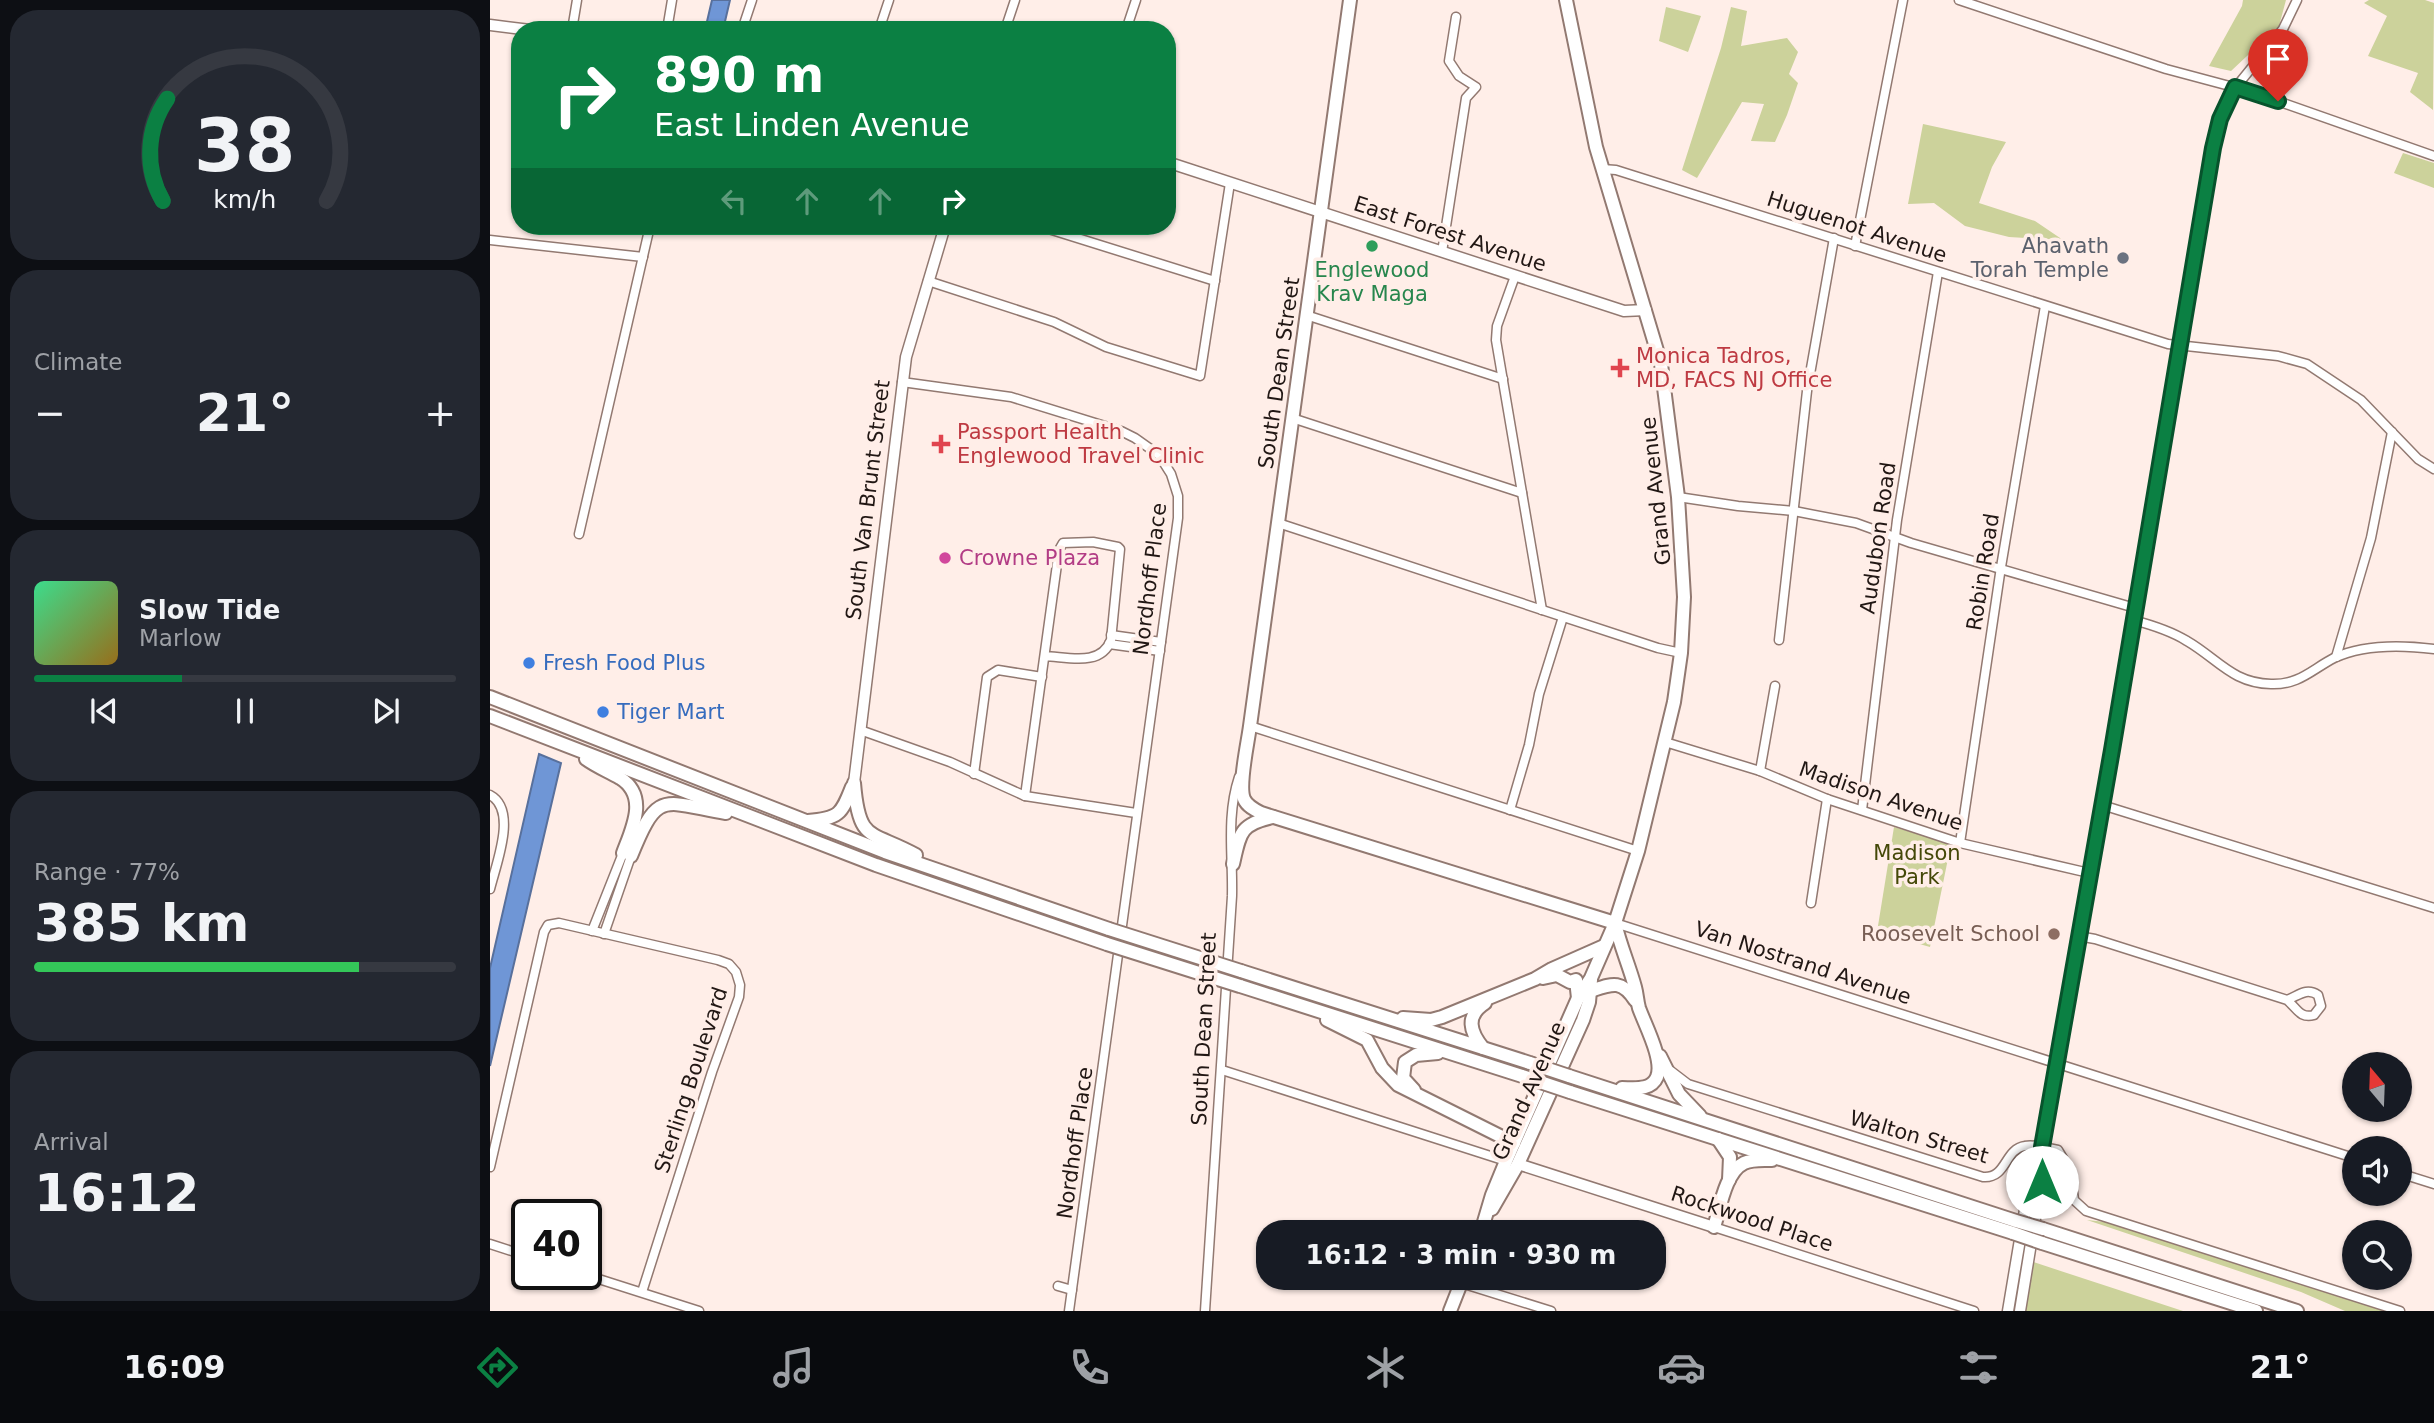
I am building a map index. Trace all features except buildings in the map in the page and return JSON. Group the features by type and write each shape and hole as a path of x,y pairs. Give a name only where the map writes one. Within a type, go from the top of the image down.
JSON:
{"main road":[{"name":"South Dean Street","path":"1244,799 1242,788 1250,726 1350,0"},
{"name":"Grand Avenue","path":"1486,1220 1492,1195 1512,1163 1583,1020 1591,984 1615,923 1638,850 1665,741 1681,653 1685,597 1678,496 1664,378 1602,169 1566,0"},
{"path":"490,696 942,873 1703,1119 2015,1227 2297,1311"},
{"path":"490,716 934,886 1107,944 1782,1160 2015,1227"},
{"path":"569,747 600,769 622,779 634,794 636,819 627,855"},
{"path":"804,821 832,818 838,814 854,783"},
{"path":"854,783 858,816 869,833 912,853 942,873"},
{"name":"Van Nostrand Avenue","path":"1244,799 1255,810 1273,817 1615,923"},
{"path":"627,855 646,821 654,811 665,805 683,804 757,819"},
{"path":"1233,864 1244,829 1252,822 1273,817"},
{"path":"1615,923 1638,1005"},
{"path":"1385,1017 1437,1019 1535,979 1604,946"},
{"path":"1535,979 1557,975 1570,982 1576,980 1578,998"},
{"name":"Grand Avenue","path":"1512,1163 1514,1143 1578,998 1591,984"},
{"path":"1591,984 1619,985 1630,992 1638,1005 1654,1047 1679,1094 1703,1119"},
{"path":"1483,1049 1473,1035 1471,1019 1478,1008 1500,994"},
{"path":"1300,1005 1367,1040 1382,1068 1406,1091 1420,1095 1514,1143"},
{"path":"1604,1087 1638,1088 1650,1085 1657,1077 1654,1047"},
{"path":"1420,1095 1403,1078 1405,1062 1416,1055 1447,1052"},
{"path":"1714,1227 1728,1184 1730,1157 1717,1139"},
{"path":"1728,1184 1739,1167 1747,1161 1782,1160"},
{"path":"2043,1236 2256,1311"},
{"path":"1450,1311 1458,1290"}],"street":[{"path":"574,21 577,0"},
{"path":"668,21 672,0"},
{"path":"745,21 752,0"},
{"path":"882,21 889,0"},
{"path":"1009,21 1015,0"},
{"path":"1129,21 1136,0"},
{"path":"1855,246 1903,0"},
{"path":"1959,0 2166,69 2235,87 2434,156"},
{"path":"2020,1311 2044,1163 2042,1147 2213,148 2220,119 2235,87 2283,29 2297,0"},
{"path":"1441,252 1466,98 1476,87 1459,76 1449,61 1456,17"},
{"path":"490,25 511,28"},
{"name":"East Forest Avenue","path":"1176,165 1623,311 1646,310"},
{"name":"Huguenot Avenue","path":"1602,169 1616,170 2180,346 2278,356 2307,364 2361,400 2418,459 2434,469"},
{"path":"928,281 1054,322 1106,347 1200,376 1230,183"},
{"path":"579,534 648,235"},
{"name":"South Van Brunt Street","path":"854,783 902,382 911,336 942,235"},
{"path":"1068,235 1215,281"},
{"path":"1779,640 1807,391 1833,239"},
{"path":"490,240 642,257"},
{"name":"Audubon Road","path":"1861,810 1895,537 1938,272"},
{"path":"1515,276 1496,331 1542,610"},
{"name":"Robin Road","path":"1961,843 2001,567 2045,306"},
{"path":"1306,315 1503,379"},
{"name":"Nordhoff Place","path":"902,382 987,393 1031,402 1121,431 1159,455 1174,481 1179,510 1069,1311"},
{"path":"1292,418 1522,493"},
{"path":"2336,657 2371,538 2392,432"},
{"path":"1678,496 1731,505 1794,511 1856,523 2135,608"},
{"path":"1278,523 1658,648 1681,653"},
{"path":"1025,796 1059,550 1063,543 1093,542 1120,549 1110,640 1106,651 1094,659 1045,656"},
{"path":"1510,810 1527,755 1539,695 1563,617"},
{"path":"2133,620 2174,634 2232,674 2260,683 2298,680 2336,657 2368,649 2408,646 2434,649"},
{"path":"1110,640 1160,647"},
{"path":"974,774 988,677 998,670 1042,677"},
{"path":"1760,771 1775,686"},
{"path":"1250,726 1638,850"},
{"path":"860,730 950,762 1025,796 1136,813"},
{"name":"Madison Avenue","path":"1665,741 1760,771 1827,799 1961,843 2089,873"},
{"name":"South Dean Street","path":"1205,1311 1233,864 1230,834 1234,792 1247,751"},
{"path":"490,795 502,806 504,819 490,889"},
{"path":"1811,903 1827,799"},
{"path":"2102,806 2434,908"},
{"path":"593,931 627,855"},
{"path":"604,934 627,855"},
{"name":"Sterling Boulevard","path":"490,1167 544,932 548,925 555,923 593,931 722,961 733,968 740,985 739,997 712,1072 642,1292"},
{"name":"Van Nostrand Avenue","path":"1615,923 2342,1154"},
{"path":"2078,936 2095,939 2287,1000"},
{"name":"Walton Street","path":"1665,1066 1688,1084 1983,1177 1998,1174 2014,1151 2021,1147 2042,1147"},
{"name":"Rockwood Place","path":"1222,1070 1974,1311"},
{"path":"2008,1311 2034,1162 2042,1147"},
{"path":"2042,1147 2058,1150 2070,1170 2074,1200 2086,1211 2400,1311"},
{"path":"2412,1176 2434,1184"},
{"path":"490,1244 511,1251"},
{"path":"602,1280 699,1311"},
{"path":"1058,1286 1072,1290"},
{"path":"1491,1290 1551,1311"}],"green space":[{"path":"2243,0 2286,0 2279,26 2231,71 2209,66 2242,6"},
{"path":"2369,0 2425,0 2434,3 2433,110 2410,92 2418,73 2368,56 2387,16 2364,3"},
{"path":"1666,7 1701,16 1688,52 1659,41"},
{"path":"1731,7 1747,11 1741,46 1787,38 1798,52 1789,74 1798,83 1775,142 1751,141 1764,104 1742,102 1697,178 1682,170 1721,48"},
{"path":"1923,124 2006,142 1992,167 1979,203 2035,221 2063,240 2009,237 1965,226 1934,203 1908,204"},
{"path":"2403,153 2434,163 2434,188 2394,173"},
{"name":"Madison Park","path":"1894,827 1951,844 1930,947 1877,932"},
{"path":"2087,1220 2124,1224 2397,1311 2345,1311 2301,1292"},
{"path":"2024,1259 2183,1311 2015,1311"}],"water":[{"path":"712,0 730,0 725,21 707,21"},
{"path":"539,754 561,763 490,1066 490,968"}],"place":[{"name":"Englewood Krav Maga","path":"1372,246"},
{"name":"Ahavath Torah Temple","path":"2123,258"},
{"name":"Monica Tadros, MD, FACS NJ Office","path":"1620,368"},
{"name":"Passport Health Englewood Travel Clinic","path":"941,444"},
{"name":"Crowne Plaza","path":"945,558"},
{"name":"Fresh Food Plus","path":"529,663"},
{"name":"Tiger Mart","path":"603,712"},
{"name":"Roosevelt School","path":"2054,934"}],"route":[{"path":"2042,1182 2045,1158 2042,1147 2213,148 2220,119 2235,87 2278,101"}]}
